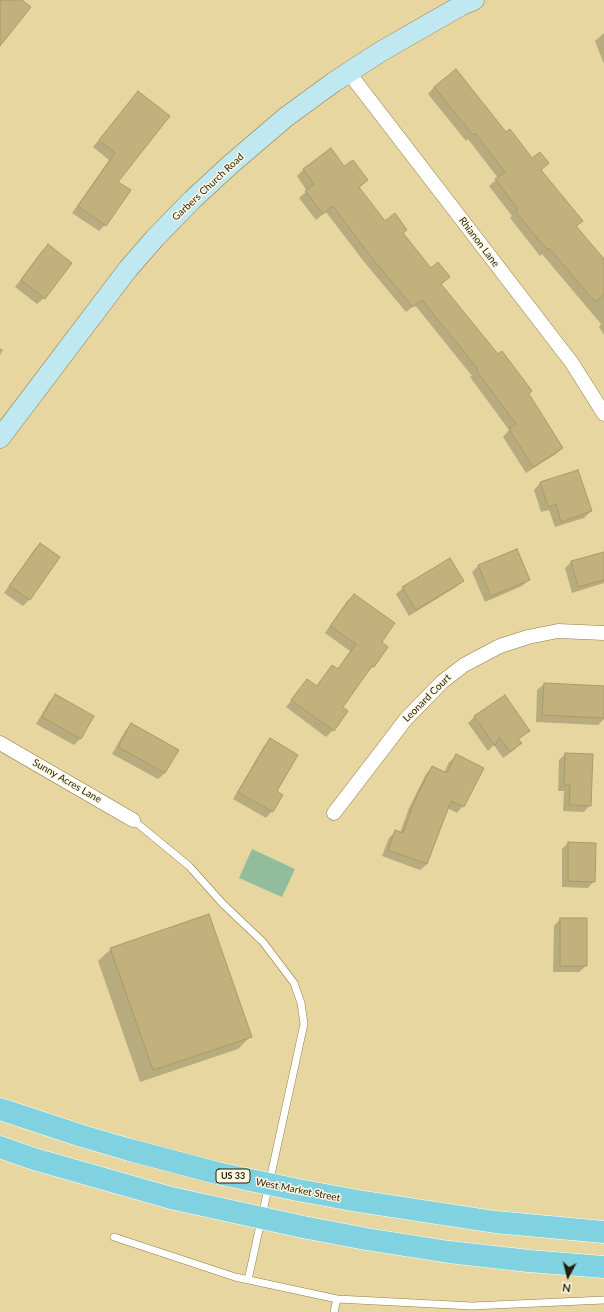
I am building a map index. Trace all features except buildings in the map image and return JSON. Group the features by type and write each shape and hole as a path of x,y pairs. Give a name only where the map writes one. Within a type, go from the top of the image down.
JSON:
{"main road":[{"name":"West Market Street","path":"0,1110 130,1150 217,1173 269,1184 358,1201 487,1221 604,1232"},
{"path":"0,1147 34,1159 171,1198 261,1218 366,1239 423,1248 529,1261 604,1268"}],"street":[{"name":"Garbers Church Road","path":"0,438 128,269 192,200 286,117 380,52 462,5 474,0"},
{"name":"Rhianon Lane","path":"349,73 572,363 588,386 604,414"},
{"name":"Leonard Court","path":"334,814 406,719 442,682 464,665 500,646 528,637 558,631 604,633"},
{"name":"Sunny Acres Lane","path":"0,743 133,820"}],"lane":[{"path":"133,820 189,866 223,904 263,942 294,983 301,1003 304,1024 248,1280"},
{"path":"114,1237 235,1277 337,1299 472,1306 604,1300"},
{"path":"334,1312 337,1299"}],"green space":[{"path":"252,849 295,869 282,897 239,878"}]}
